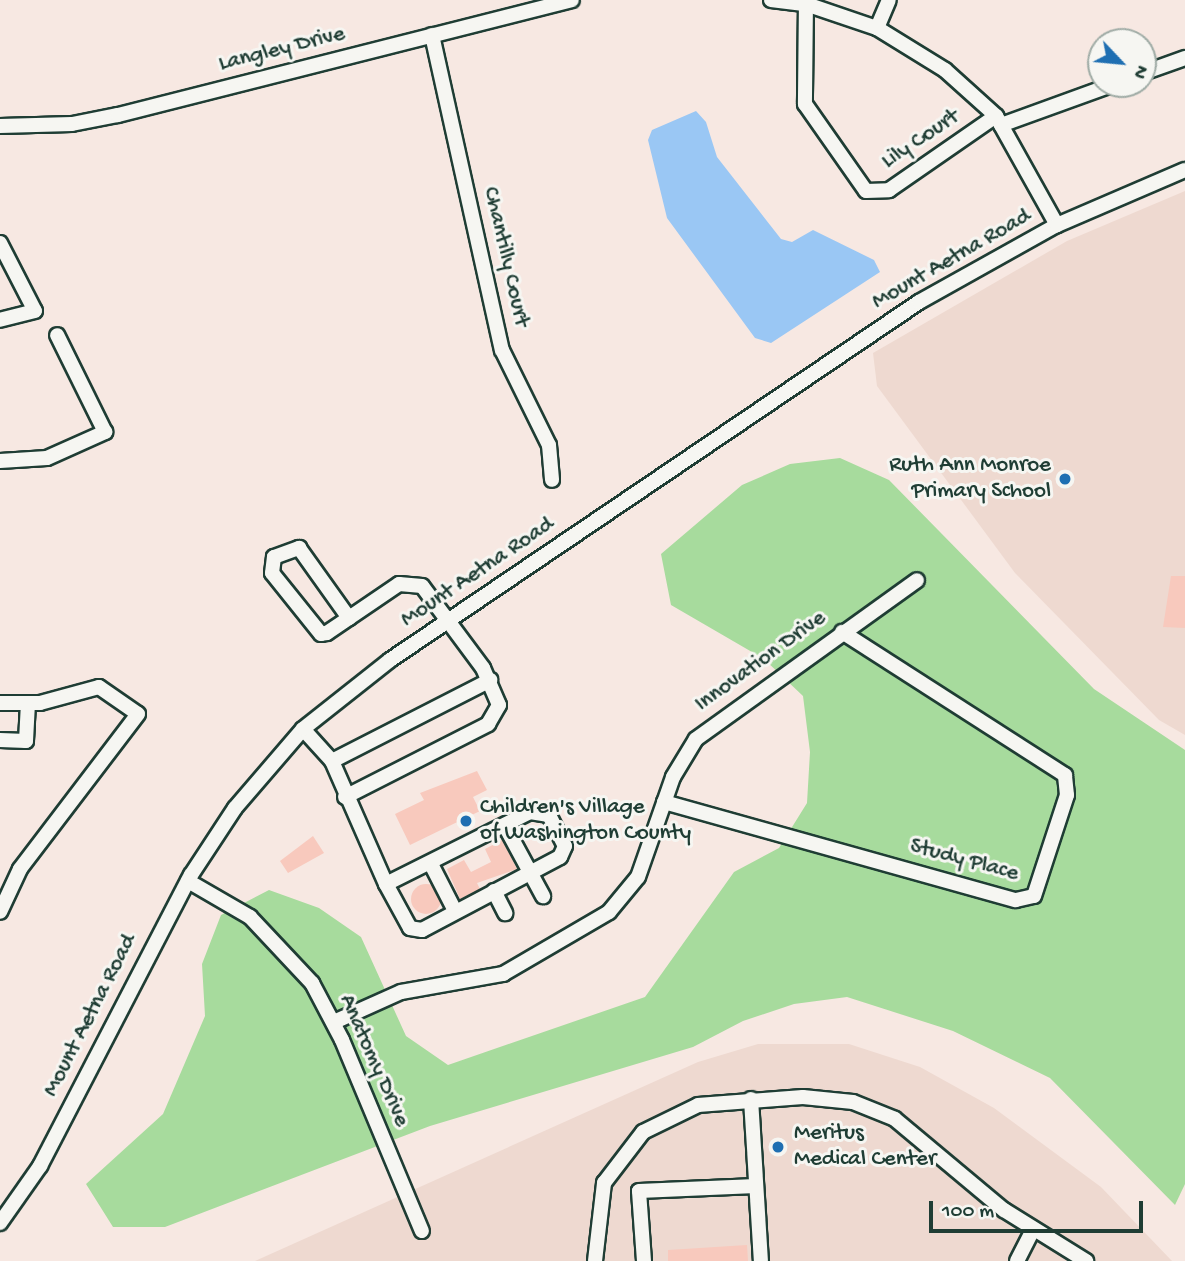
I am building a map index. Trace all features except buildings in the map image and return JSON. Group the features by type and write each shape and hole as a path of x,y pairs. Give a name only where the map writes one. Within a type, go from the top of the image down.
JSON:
{"street":[{"name":"Langley Drive","path":"0,125 107,117 572,0"},
{"path":"771,0 806,2 877,28 946,70 998,121 1057,225"},
{"path":"877,28 889,0"},
{"name":"Lily Court","path":"806,2 805,104 866,191 889,190 998,121"},
{"name":"Chantilly Court","path":"432,35 502,350 549,446 552,480"},
{"path":"1157,68 1185,58"},
{"path":"998,121 1087,93"},
{"name":"Mount Aetna Road","path":"3,1216 40,1166 188,881 235,808 303,729 449,620 919,302 1057,225 1185,170"},
{"path":"0,243 35,311 0,320"},
{"path":"0,461 47,458 105,432 57,335"},
{"path":"345,797 488,724 499,705 490,680 428,591 407,582 327,633 315,632 272,573 274,557 299,548 349,618"},
{"name":"Innovation Drive","path":"334,1022 401,992 503,974 601,917 638,877 683,757 704,731 917,580"},
{"name":"Study Place","path":"664,802 1016,900 1034,896 1067,796 1065,775 842,632"},
{"path":"332,761 490,680"},
{"path":"0,703 28,703 99,687 138,714 20,870 0,912"},
{"path":"0,740 26,741 28,703"},
{"path":"303,729 332,761 345,797 386,884 415,931 564,852 549,816 536,811 386,884"},
{"path":"505,826 543,896"},
{"path":"431,864 455,911"},
{"name":"Anatomy Drive","path":"188,881 267,932 305,974 334,1022 422,1231"},
{"path":"494,891 505,913"},
{"path":"596,1261 600,1195 632,1142 681,1111 751,1099 826,1098 882,1112 1033,1230 1086,1261"},
{"path":"751,1099 761,1261"},
{"path":"644,1261 639,1191 756,1186"},
{"path":"1017,1261 1033,1230"}],"shaded area":[{"name":"Ruth Ann Monroe Primary School","path":"1185,191 1185,735 1159,720 1015,573 877,386 873,353 1067,241"},
{"name":"Meritus Medical Center","path":"758,1044 849,1044 920,1067 994,1108 1101,1187 1172,1261 255,1261 698,1062"}],"green space":[{"path":"840,458 889,480 1094,689 1185,750 1185,1184 1175,1205 1050,1078 953,1031 847,997 794,1004 743,1021 693,1047 430,1126 165,1227 113,1227 86,1184 163,1114 205,1016 202,964 221,915 269,890 319,908 361,937 406,1036 448,1065 645,997 734,872 779,848 807,803 810,752 803,696 764,659 671,605 661,554 742,485 790,464"}],"water":[{"path":"696,111 706,122 717,157 781,239 792,242 813,230 874,260 880,272 771,343 755,338 667,218 648,140 652,130"}],"place":[{"name":"Ruth Ann Monroe Primary School","path":"1065,479"},
{"name":"Children's Village of Washington County","path":"466,821"},
{"name":"Meritus Medical Center","path":"778,1147"}]}
